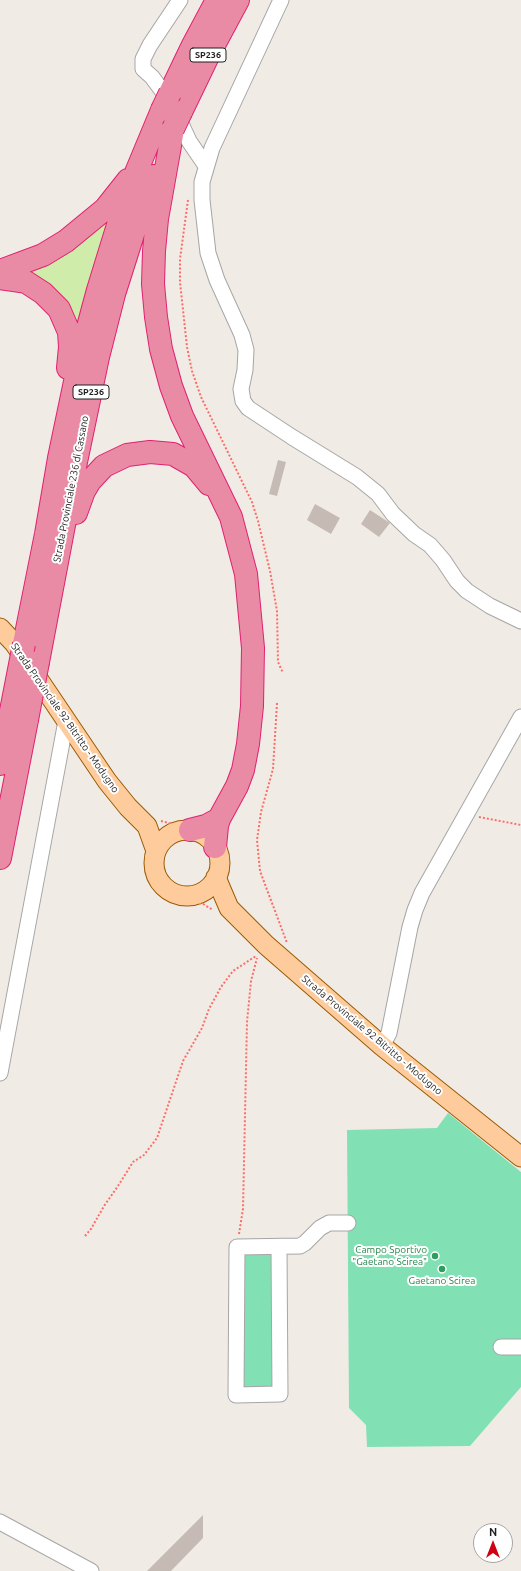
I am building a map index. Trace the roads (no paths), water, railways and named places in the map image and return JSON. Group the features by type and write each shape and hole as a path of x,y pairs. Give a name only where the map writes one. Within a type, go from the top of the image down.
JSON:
{"highway":[{"name":"Strada Provinciale 236 di Cassano","path":"0,764 19,718 38,662 77,455 98,357 111,308 192,47 217,0"},
{"name":"Strada Provinciale 236 di Cassano","path":"0,858 19,718 24,644 46,534 59,458 81,353 98,290 137,170 172,111 208,56 238,0"},
{"path":"172,111 154,245 153,284 156,317 161,349 171,386 182,416 231,517 246,574 253,648 253,699 248,744 243,770 237,786 219,819 216,830 216,847"},
{"path":"0,271 43,255 66,241 105,209 128,179 137,170"},
{"path":"0,278 26,282 43,293 59,309 69,332 70,347 65,394 51,466 46,534"},
{"path":"38,662 60,596 77,507 90,481 104,466 127,455 150,452 173,454 194,466 210,485 231,517"},
{"path":"182,831 206,826 219,819"}],"main road":[{"name":"Strada Provinciale 92 Bitritto - Modugno","path":"1,633 14,643 107,781 128,807 147,826"},
{"path":"147,826 161,831 200,833 209,838 216,847 219,856 219,867 216,877 206,889 191,895"},
{"path":"147,826 156,851"},
{"path":"182,831 167,837 160,843 156,851 154,862 156,873 161,883 169,890 180,895 205,897 229,908"},
{"path":"216,877 229,908"},
{"name":"Strada Provinciale 92 Bitritto - Modugno","path":"229,908 280,958 382,1046 521,1157"}],"street":[{"path":"180,0 150,45 143,59 143,69 152,77 172,104 189,141 206,166"},
{"path":"281,0 212,148 202,182 205,234 208,253 217,280 242,335 246,350 245,370 241,389 242,401 248,408 285,433 357,477 378,494 393,514 414,534 430,545 443,560 457,582 467,591 490,606 521,621"},
{"path":"382,1046 390,1033 410,926 422,892 521,717"},
{"path":"0,1073 66,721"},
{"path":"278,1247 280,1394 236,1395 237,1247 300,1246 305,1244 320,1228 329,1223 348,1223"},
{"path":"501,1347 521,1347"},
{"path":"0,1522 91,1571"}],"place":[{"name":"Campo Sportivo \"Gaetano Scirea\"","path":"435,1256"},
{"name":"Gaetano Scirea","path":"442,1269"}]}
